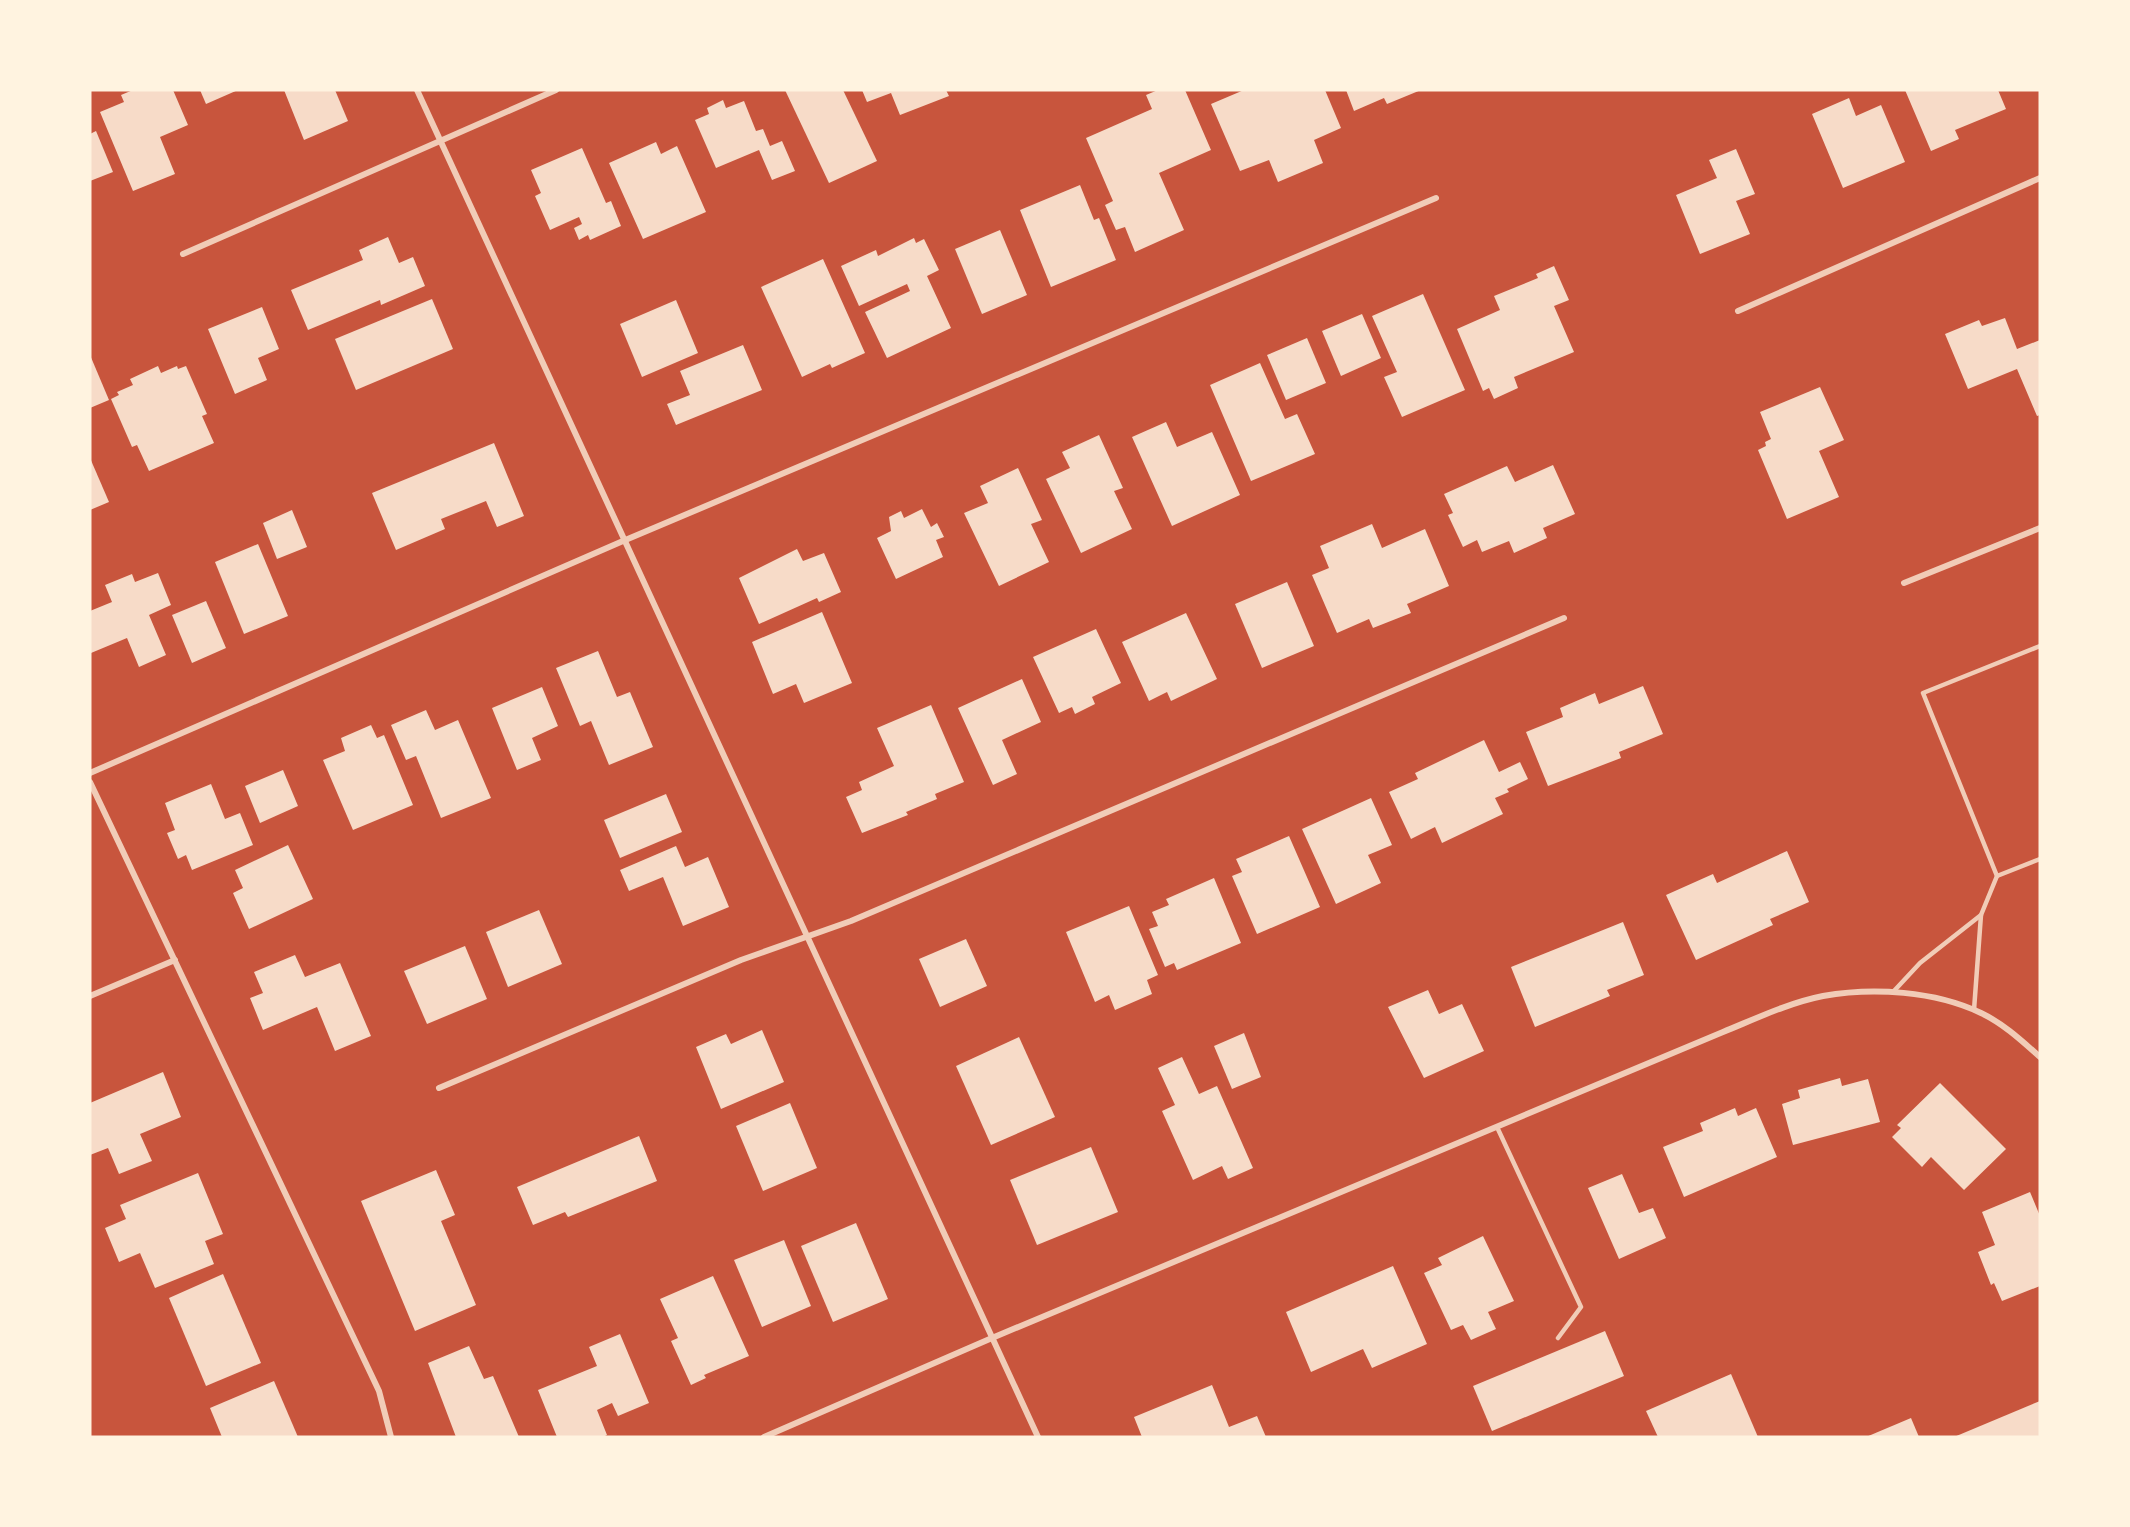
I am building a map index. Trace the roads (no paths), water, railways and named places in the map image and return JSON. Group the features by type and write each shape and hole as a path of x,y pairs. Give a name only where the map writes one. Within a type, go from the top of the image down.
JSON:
{"street":[{"path":"417,90 1038,1437"},
{"path":"183,254 556,90"},
{"path":"1737,311 2040,178"},
{"path":"90,772 624,541 1436,198"},
{"path":"1904,583 2040,528"},
{"path":"439,1088 741,960 851,921 1564,618"},
{"path":"90,782 379,1391 391,1437"},
{"path":"90,996 175,960"},
{"path":"764,1437 992,1338 1497,1126 1782,1008 1821,996 1855,992 1893,993 1938,999 1974,1010 2010,1031 2040,1058"}],"lane":[{"path":"1974,1010 1981,915 1997,876 1923,693 2040,646"},
{"path":"1997,876 2040,859"},
{"path":"1893,993 1920,963 1981,915"},
{"path":"1497,1126 1581,1307 1558,1338"}]}
